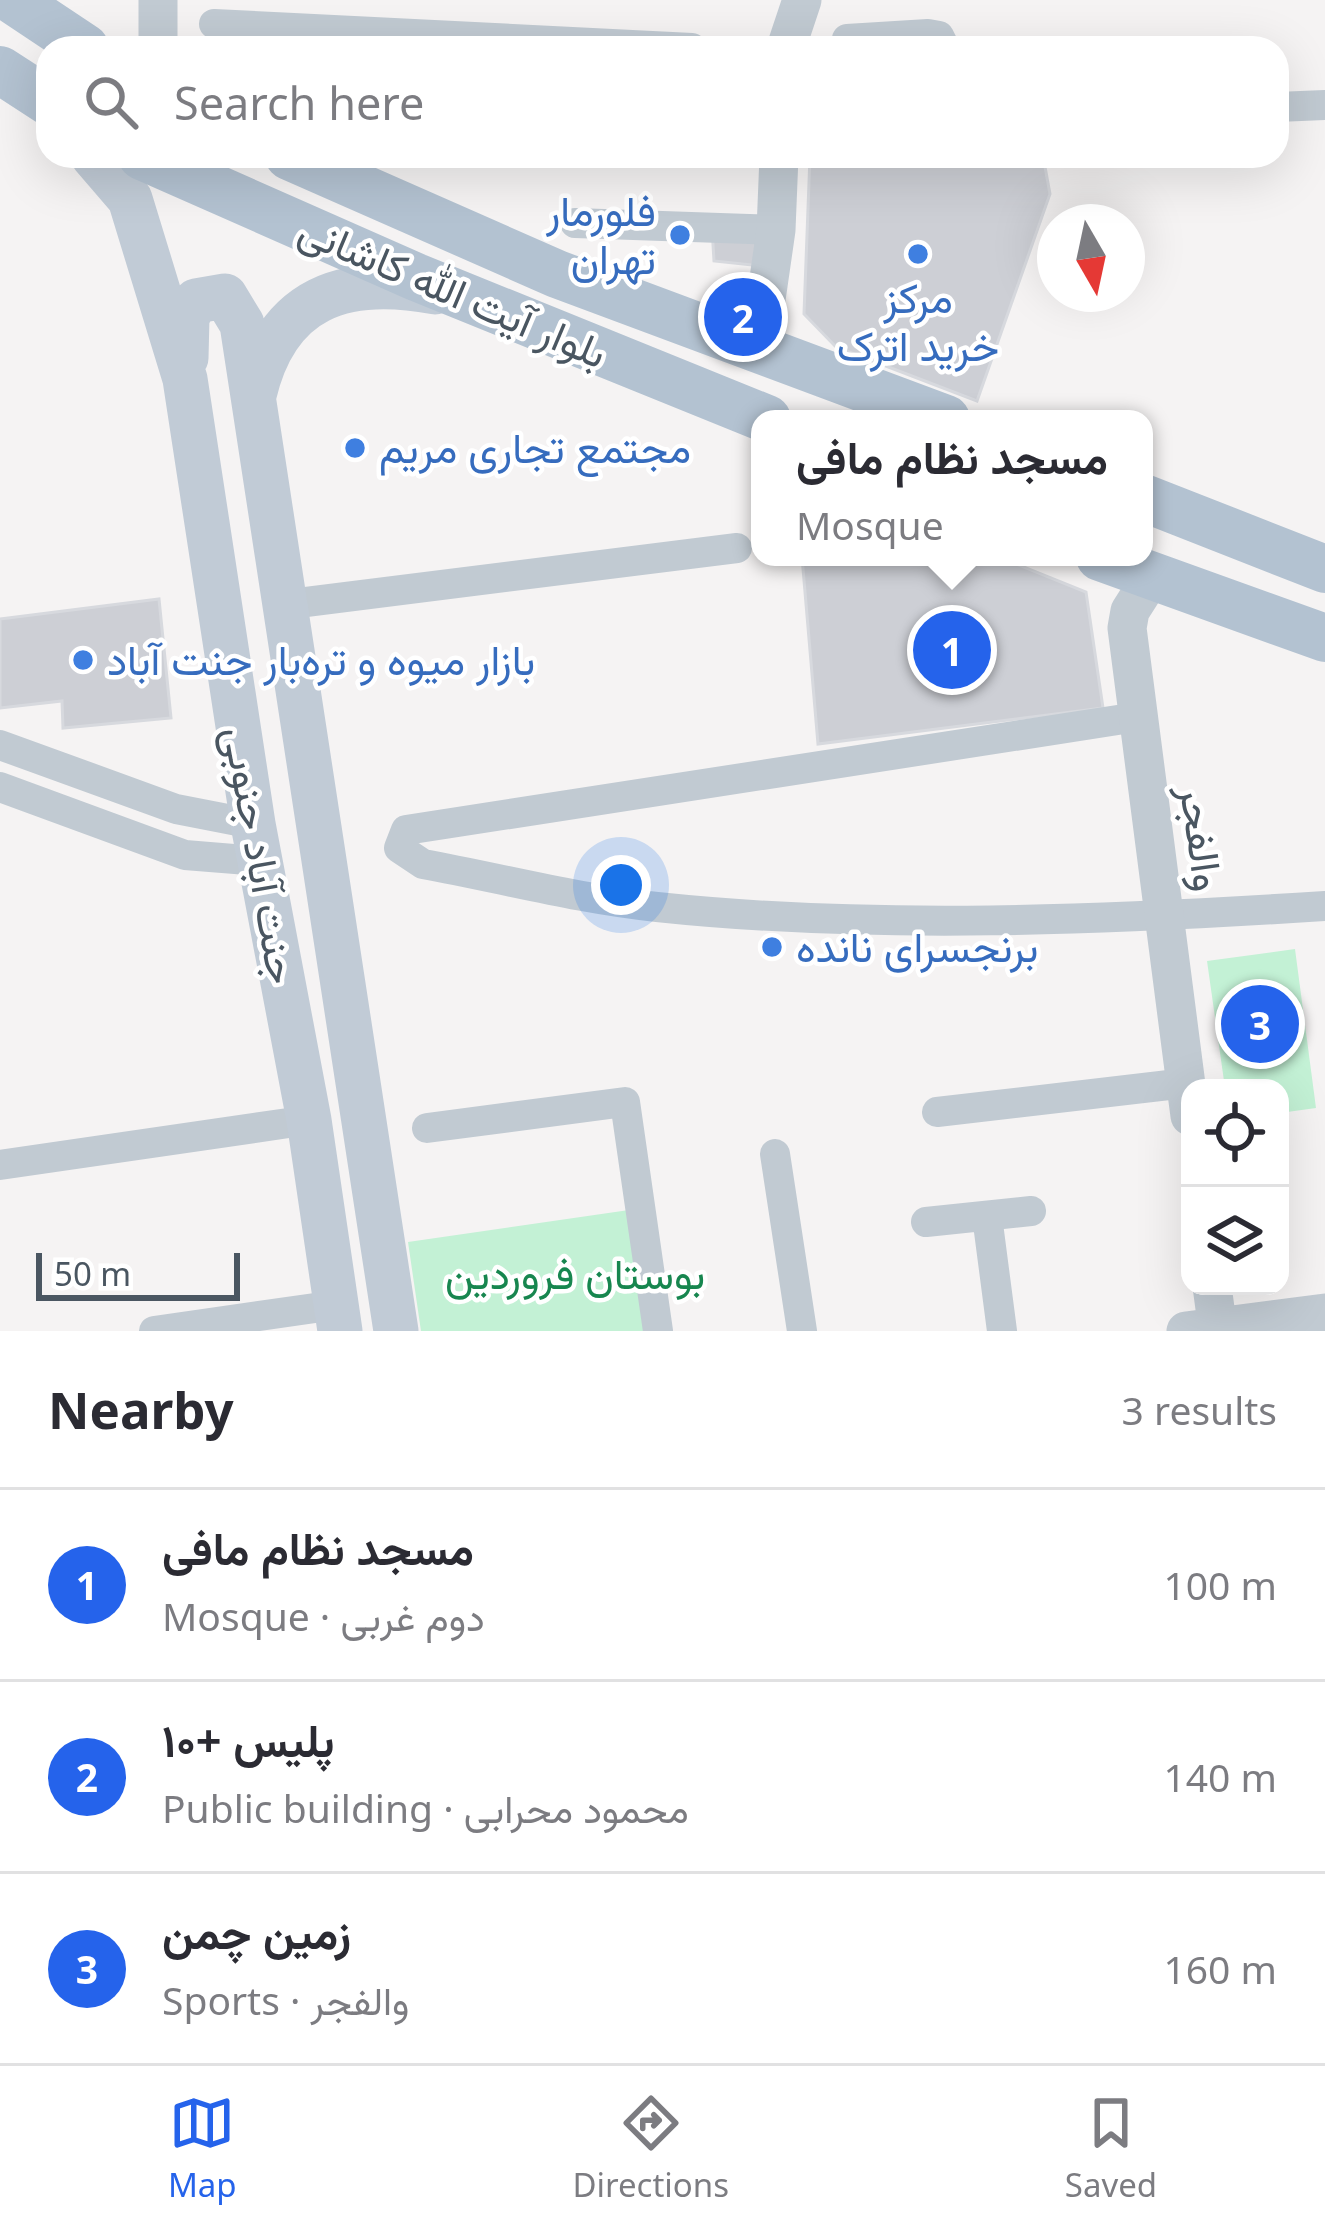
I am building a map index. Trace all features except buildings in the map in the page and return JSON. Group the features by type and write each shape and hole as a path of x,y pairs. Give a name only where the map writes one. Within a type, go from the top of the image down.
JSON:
{"main road":[{"path":"13,0 67,36"},
{"path":"0,70 36,94"},
{"path":"103,168 130,199 138,218 185,379"},
{"name":"بلوار آیت الله کاشانی","path":"170,168 514,317 751,413"},
{"name":"بلوار آیت الله کاشانی","path":"316,168 557,274 922,410"},
{"path":"251,410 259,376 294,314 348,288 403,286 514,317"},
{"name":"جنت آباد جنوبی","path":"338,1318 309,1120 256,843 185,379 187,317 196,301 225,296 242,324 251,410 396,1331"},
{"path":"1153,501 1319,560"},
{"path":"1121,566 1325,638"}],"street":[{"path":"158,0 158,36"},
{"path":"790,36 802,0"},
{"path":"214,23 463,36"},
{"path":"896,36 939,36"},
{"path":"1289,106 1325,105"},
{"path":"759,348 776,230 779,168"},
{"path":"575,223 776,230"},
{"path":"282,605 736,548"},
{"name":"والفجر","path":"1150,578 1130,611 1127,628 1185,1079"},
{"path":"1137,717 406,830 399,848 423,864 656,907 888,917 1164,916 1325,906"},
{"path":"0,746 256,843"},
{"path":"0,787 185,855 256,843"},
{"path":"937,1112 1181,1100"},
{"path":"427,1128 625,1102 658,1331"},
{"path":"0,1165 309,1120"},
{"path":"776,1154 802,1331"},
{"path":"926,1222 1031,1211"},
{"path":"987,1216 1002,1331"},
{"path":"1212,1295 1208,1330 1325,1313"},
{"path":"154,1331 338,1318"}],"green space":[{"path":"1295,949 1316,1108 1289,1112 1289,1079 1224,1079 1207,961"},
{"name":"بوستان فروردین","path":"629,1210 646,1331 421,1331 408,1242"}],"place":[{"name":"فلورمار تهران","path":"680,235"},
{"name":"مرکز خرید اترک","path":"918,254"},
{"name":"پلیس +۱۰","path":"743,317"},
{"name":"مجتمع تجاری مریم","path":"355,448"},
{"name":"مسجد نظام مافی","path":"952,650"},
{"name":"بازار میوه و تره‌بار جنت آباد","path":"83,660"},
{"name":"برنجسرای نانده","path":"772,947"},
{"name":"زمین چمن","path":"1260,1024"}]}
